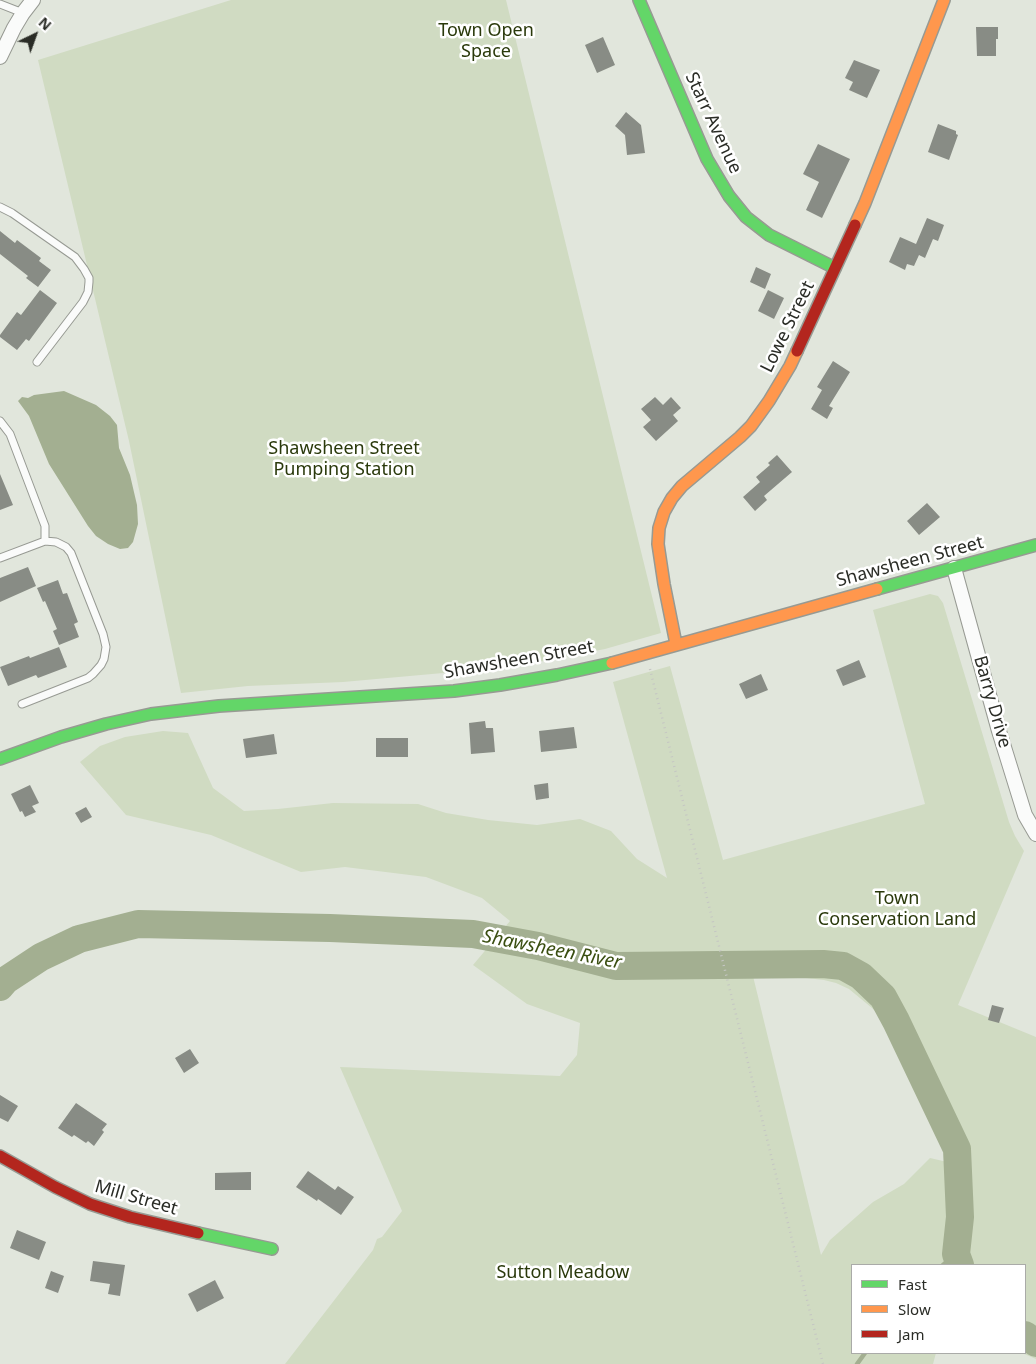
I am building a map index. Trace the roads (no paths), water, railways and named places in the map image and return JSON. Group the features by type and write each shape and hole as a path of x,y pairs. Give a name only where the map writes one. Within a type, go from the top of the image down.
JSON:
{"street":[{"path":"0,57 14,28 33,0"},
{"name":"Starr Avenue","path":"639,0 707,159 729,196 746,217 769,235 836,268"},
{"name":"Lowe Street","path":"676,644 658,544 659,528 664,512 682,486 740,437 761,413 790,366 865,203 944,0"},
{"name":"Shawsheen Street","path":"0,759 91,728 151,714 219,706 454,690 500,685 566,673 610,663 1036,545"},
{"name":"Barry Drive","path":"954,568 996,721 1019,796 1025,814 1036,834"},
{"name":"Mill Street","path":"0,1156 55,1187 103,1209 188,1231 272,1249"}],"lane":[{"path":"0,4 23,13"},
{"path":"0,207 12,213 75,257 84,269 89,282 88,292 83,302 37,362"},
{"path":"0,421 10,434 45,526 45,541"},
{"path":"0,558 45,541 56,542 66,547 71,553 103,634 106,647 101,665 88,678 22,704"}],"waterway":[{"name":"Shawsheen River","path":"0,987 6,980 41,957 79,939 138,924 330,928 473,934 538,946 616,966 823,964 843,966 861,976 883,997 957,1149 960,1217 956,1254 960,1264"},
{"path":"944,1264 956,1254"},
{"name":"Shawsheen River","path":"1026,1336 1036,1343"},
{"path":"857,1364 864,1354"}],"park label":[{"name":"Town Open Space","path":"486,41"},
{"name":"Shawsheen Street Pumping Station","path":"344,459"},
{"name":"Town Conservation Land","path":"897,910"},
{"name":"Sutton Meadow","path":"563,1273"}]}
